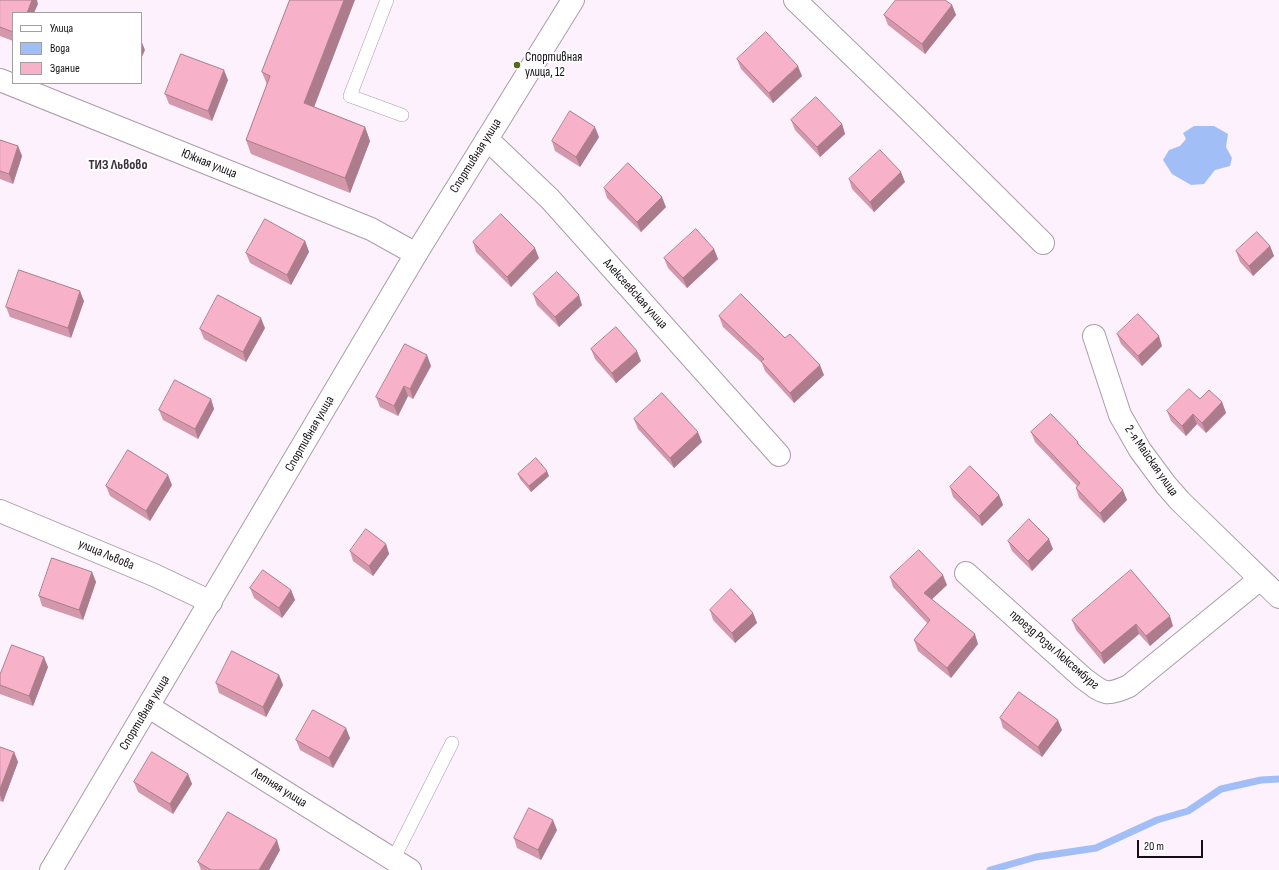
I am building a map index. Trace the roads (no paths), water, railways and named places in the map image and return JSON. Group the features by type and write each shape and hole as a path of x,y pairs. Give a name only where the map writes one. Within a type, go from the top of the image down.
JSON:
{"street":[{"name":"Спортивная улица","path":"51,870 149,707 416,254 573,0"},
{"path":"795,0 906,107 1043,243"},
{"name":"Южная улица","path":"0,80 371,229 416,254"},
{"name":"Алексеевская улица","path":"487,139 550,199 779,455"},
{"name":"2-я Майская улица","path":"1094,336 1120,415 1140,450 1180,501 1279,597"},
{"name":"улица Львова","path":"0,511 154,575 211,602"},
{"name":"проезд Розы Люксембург","path":"966,573 1083,678 1101,691 1115,692 1129,686 1260,579"},
{"name":"Летняя улица","path":"149,707 402,865"}],"lane":[{"path":"387,0 350,96 402,115"},
{"path":"402,865 452,743"}],"water":[{"path":"1194,126 1214,126 1228,134 1226,147 1232,158 1230,166 1215,170 1204,184 1191,185 1172,174 1163,160 1169,150 1180,146 1186,139 1183,133"}],"waterway":[{"path":"990,870 1036,857 1096,848 1157,820 1188,811 1221,789 1261,780 1279,779"}],"place":[{"name":"Спортивная улица, 12","path":"517,65"}],"district":[{"name":"ТИЗ Львово","path":"118,165"}]}
